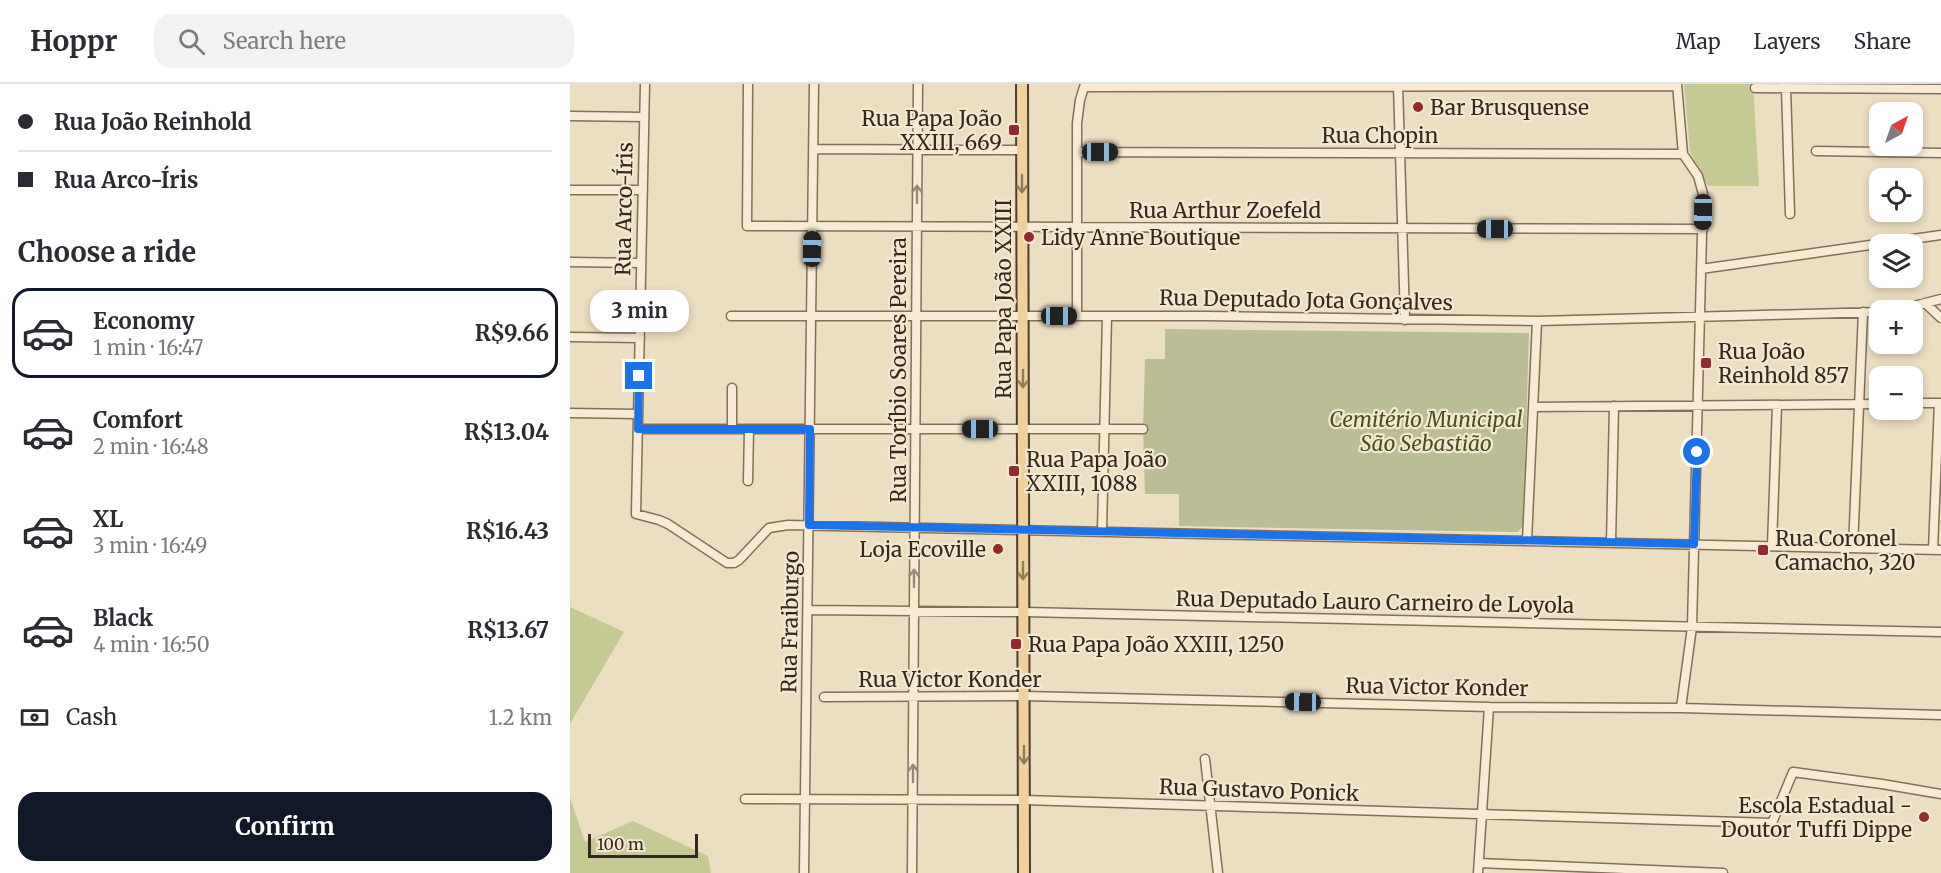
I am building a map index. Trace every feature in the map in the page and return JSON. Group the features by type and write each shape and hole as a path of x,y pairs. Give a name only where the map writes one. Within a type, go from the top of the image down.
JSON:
{"main road":[{"name":"Rua Papa João XXIII","path":"1022,84 1024,873"}],"street":[{"name":"Rua Arco-Íris","path":"645,84 636,514 659,519 727,563 739,560 769,528 778,525 809,525"},
{"name":"Rua Arthur Zoefeld","path":"748,84 747,226 1702,229"},
{"name":"Rua Fraiburgo","path":"804,873 814,84"},
{"name":"Rua Toríbio Soares Pereira","path":"912,873 918,84"},
{"path":"1398,85 1405,320"},
{"path":"1077,316 1077,111 1084,87 1677,85 1683,153 1703,188 1692,627 1681,708"},
{"path":"1755,88 1941,89"},
{"path":"1786,88 1790,214"},
{"path":"570,116 644,117"},
{"path":"813,149 1022,150"},
{"path":"1816,151 1941,153"},
{"name":"Rua Chopin","path":"1077,152 1683,153"},
{"path":"570,190 643,190"},
{"path":"1701,269 1941,235"},
{"path":"570,262 641,263"},
{"path":"1925,303 1941,299"},
{"path":"1925,303 1941,318"},
{"path":"1853,548 1863,312"},
{"name":"Rua Deputado Jota Gonçalves","path":"731,316 1250,316 1537,321 1869,312"},
{"path":"1102,531 1107,316"},
{"path":"1527,541 1537,321"},
{"path":"570,337 640,338"},
{"path":"732,388 732,429"},
{"path":"809,525 1937,550 1940,403 1923,404"},
{"path":"1533,407 1869,404"},
{"path":"1772,546 1777,405"},
{"path":"1611,543 1614,406"},
{"path":"570,414 638,414"},
{"path":"638,429 1143,429"},
{"path":"748,481 749,429"},
{"name":"Rua Deputado Lauro Carneiro de Loyola","path":"808,610 1024,612 1941,632"},
{"name":"Rua Victor Konder","path":"824,697 1024,696 1489,707 1681,708 1941,716"},
{"path":"1478,873 1489,707"},
{"path":"1205,759 1218,873"},
{"name":"Rua Gustavo Ponick","path":"745,799 1024,800 1772,823 1793,772 1941,794"},
{"path":"1479,863 1723,873"}],"green space":[{"path":"1684,84 1753,84 1759,186 1708,186 1690,152"},
{"name":"Cemitério Municipal São Sebastião","path":"1165,329 1529,333 1523,526 1518,532 1507,532 1179,526 1179,494 1145,494 1143,429 1145,359 1165,359"},
{"path":"570,607 624,632 570,724"},
{"path":"570,797 585,842 633,821 708,856 711,873 570,873"}],"place":[{"name":"Bar Brusquense","path":"1418,107"},
{"name":"Rua Papa João XXIII, 669","path":"1014,130"},
{"name":"Lidy Anne Boutique","path":"1029,237"},
{"name":"Rua João Reinhold 857","path":"1706,363"},
{"name":"Rua Papa João XXIII, 1088","path":"1014,471"},
{"name":"Loja Ecoville","path":"998,549"},
{"name":"Rua Coronel Camacho, 320","path":"1763,550"},
{"name":"Rua Papa João XXIII, 1250","path":"1016,644"},
{"name":"Escola Estadual - Doutor Tuffi Dippe","path":"1924,817"}],"route":[{"path":"639,376 638,429 810,429 809,525 1694,544 1697,452"}]}
